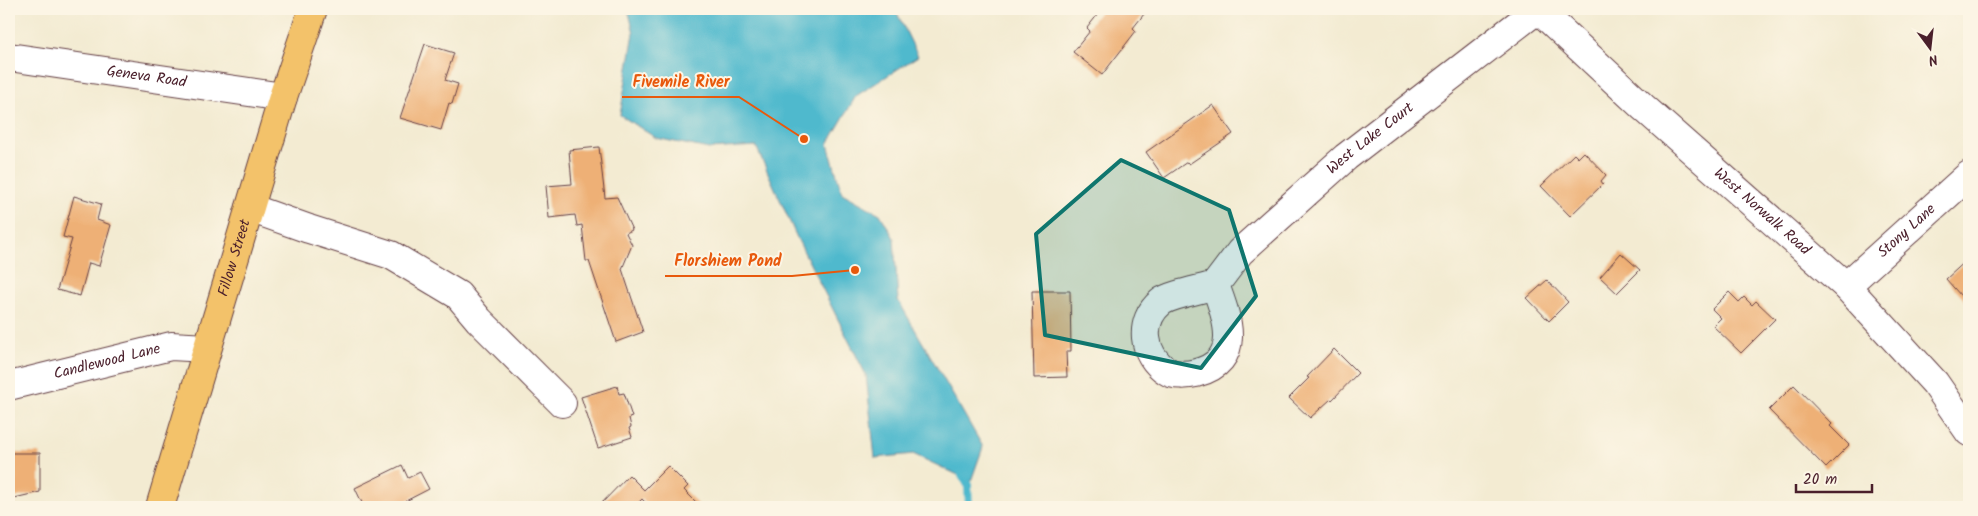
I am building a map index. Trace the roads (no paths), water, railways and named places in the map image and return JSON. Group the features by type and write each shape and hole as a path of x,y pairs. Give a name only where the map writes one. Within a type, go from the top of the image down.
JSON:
{"main road":[{"name":"Fillow Street","path":"160,507 283,97 313,9"}],"street":[{"name":"West Lake Court","path":"1216,285 1240,252 1346,157 1538,9"},
{"name":"West Norwalk Road","path":"1538,9 1642,106 1846,286 1935,383 1969,432"},
{"name":"Geneva Road","path":"9,57 283,97"},
{"name":"Stony Lane","path":"1846,286 1969,175"},
{"path":"250,208 308,230 391,255 458,295 479,320 562,403"},
{"name":"Candlewood Lane","path":"9,386 170,346 207,348"}],"water":[{"path":"628,9 895,9 918,56 856,96 828,144 842,193 880,214 894,238 898,300 983,447 971,481 913,454 875,458 866,375 798,240 756,146 709,149 656,138 620,115 634,33"}],"waterway":[{"path":"960,471 968,485 969,507"}],"place":[{"name":"Fivemile River","path":"804,139"},
{"name":"Florshiem Pond","path":"855,270"}]}
